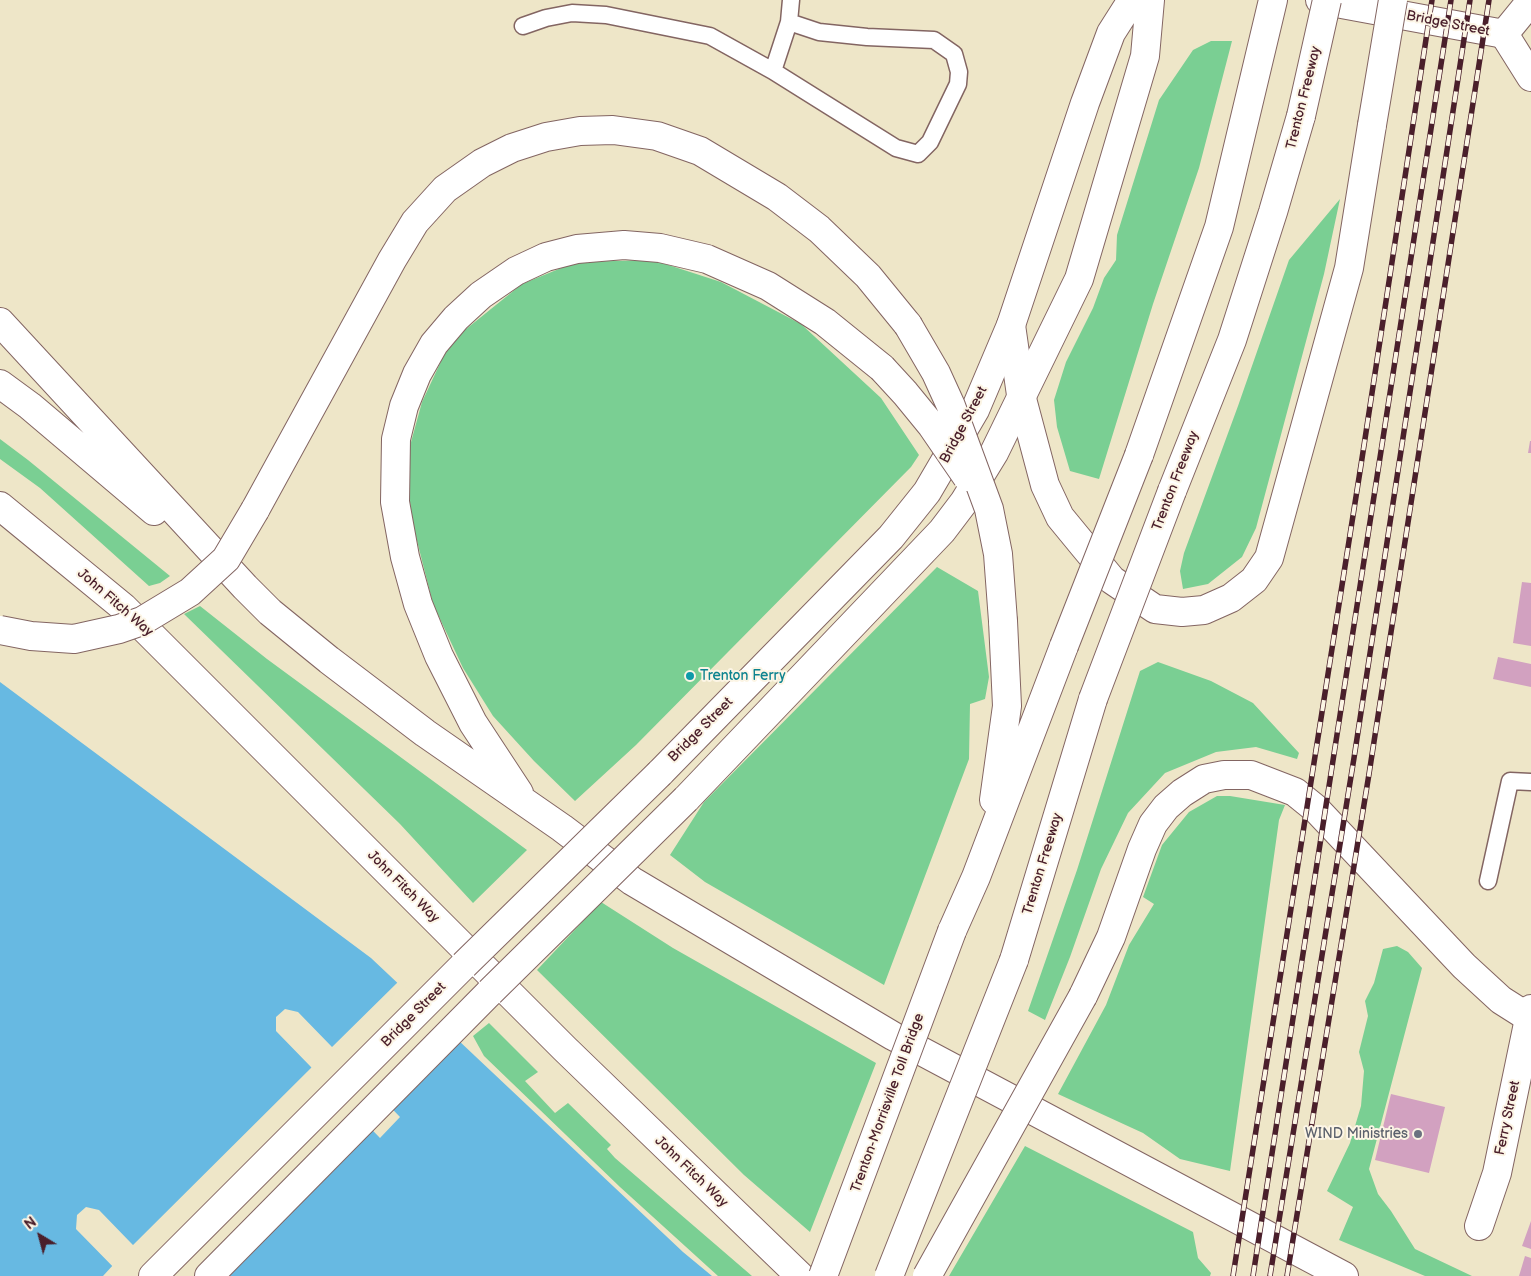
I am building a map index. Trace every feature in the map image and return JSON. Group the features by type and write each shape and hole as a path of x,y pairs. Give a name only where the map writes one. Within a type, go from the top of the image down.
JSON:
{"main road":[{"name":"Bridge Street","path":"153,1276 660,772 891,537 927,492 975,410 1011,325 1085,103 1112,33 1132,0"},
{"path":"209,1276 490,992 686,799 942,531 964,502 989,461 1079,279 1144,56 1148,39 1150,0"},
{"path":"976,877 1139,455 1219,227 1273,0"},
{"name":"Bridge Street","path":"1320,0 1504,34 1531,1"},
{"name":"Trenton Freeway","path":"889,1276 1014,960 1093,699 1232,340 1273,212 1301,116 1327,0"},
{"path":"1011,325 1021,395 1045,485 1060,517 1112,580 1155,609 1182,612 1204,610 1232,598 1254,580 1269,558 1349,268 1393,0"},
{"path":"1504,34 1531,77"},
{"path":"0,630 31,636 74,638 119,629 142,621 190,592 226,559 255,510 392,260 415,222 445,189 482,163 512,148 546,137 580,131 613,130 657,136 700,151 777,197 819,229 868,276 908,325 936,373 951,406 989,509 998,554 1003,621 1007,706 994,801 976,877"},
{"path":"529,806 473,723 439,656 418,604 405,557 396,502 396,439 404,406 417,374 434,344 480,294 516,271 546,257 577,249 624,245 660,248 707,259 768,286 825,322 882,368 932,426 989,509"},
{"path":"0,322 270,612 425,733 562,828 632,880 893,1036 1344,1276"},
{"path":"0,384 30,406 245,587"},
{"name":"John Fitch Way","path":"0,506 123,607 565,1048 800,1276"},
{"path":"0,529 123,607"},
{"path":"927,1276 1083,996 1112,937 1142,849 1154,824 1166,807 1182,793 1204,779 1224,775 1251,775 1295,792 1316,809 1464,966 1501,1000 1530,1015"},
{"name":"Trenton-Morrisville Toll Bridge","path":"823,1276 952,931 976,877"},
{"name":"Ferry Street","path":"1479,1226 1497,1173 1530,1015"}],"lane":[{"path":"773,71 789,22 791,0"},
{"path":"523,26 546,18 572,13 606,14 710,36 773,71 896,148 918,154 930,142 958,84 959,72 954,54 934,40 867,37 819,32 789,22"},
{"path":"1488,881 1510,781 1531,782"}],"green space":[{"path":"1211,41 1232,41 1199,168 1153,304 1099,479 1070,471 1057,427 1054,400 1066,362 1093,308 1104,278 1116,260 1117,235 1159,100 1193,50"},
{"path":"1340,199 1324,274 1256,528 1242,557 1208,584 1183,589 1180,571 1184,553 1289,260"},
{"path":"653,260 721,282 801,324 881,398 919,455 911,467 636,745 575,801 534,761 493,716 463,668 433,604 413,525 405,464 422,402 450,342 522,284 576,262"},
{"path":"0,439 170,576 160,583 149,586 40,488 0,459"},
{"path":"937,567 978,591 989,677 985,699 970,704 969,759 884,985 705,882 670,855 704,802"},
{"path":"200,606 267,659 527,850 473,903 400,824 184,614"},
{"path":"1158,662 1211,681 1253,703 1299,753 1297,759 1256,747 1216,752 1165,773 1128,813 1101,869 1070,957 1045,1020 1028,1011 1077,870 1140,671"},
{"path":"1217,796 1230,796 1285,805 1279,820 1230,1171 1180,1159 1143,1133 1058,1094 1106,1005 1129,945 1154,904 1143,897 1162,845 1189,812"},
{"path":"601,902 673,948 876,1063 810,1232 744,1175 537,970"},
{"path":"1397,946 1408,952 1422,968 1369,1169 1378,1194 1415,1249 1472,1276 1425,1276 1339,1240 1353,1207 1327,1191 1350,1143 1361,1106 1364,1071 1359,1052 1368,1016 1365,1001 1374,983 1383,949"},
{"path":"489,1023 538,1072 525,1081 555,1113 568,1103 611,1145 607,1149 615,1158 752,1276 718,1276 620,1187 484,1056 473,1036"},
{"path":"1025,1146 1193,1232 1198,1258 1211,1273 1210,1276 949,1276"}],"water":[{"path":"0,682 371,958 683,1252 712,1276 163,1276 99,1210 86,1207 77,1215 76,1229 122,1276 0,1276","holes":["285,1009 298,1012 400,1117 380,1138 276,1031 276,1017"]}],"pier":[{"path":"399,981 461,1040 390,1111 330,1049"},
{"path":"313,1066 373,1128 225,1276 159,1276 131,1247"},
{"path":"114,1264 124,1276 103,1276"}],"building":[{"path":"1530,441 1531,453 1528,453"},
{"path":"1522,582 1531,583 1531,646 1513,643"},
{"path":"1498,657 1531,664 1531,687 1493,679"},
{"path":"1391,1094 1445,1107 1429,1173 1375,1160"},
{"path":"1531,1221 1531,1249 1522,1246"},
{"path":"1525,1256 1531,1258 1531,1276 1519,1276"}],"railway":[{"path":"1233,1276 1361,465 1432,0"},
{"path":"1253,1276 1451,0"},
{"path":"1270,1276 1354,758 1470,0"},
{"path":"1287,1276 1369,774 1489,0"}],"place":[{"name":"Trenton Ferry","path":"690,676"},
{"name":"WIND Ministries","path":"1418,1134"}]}
